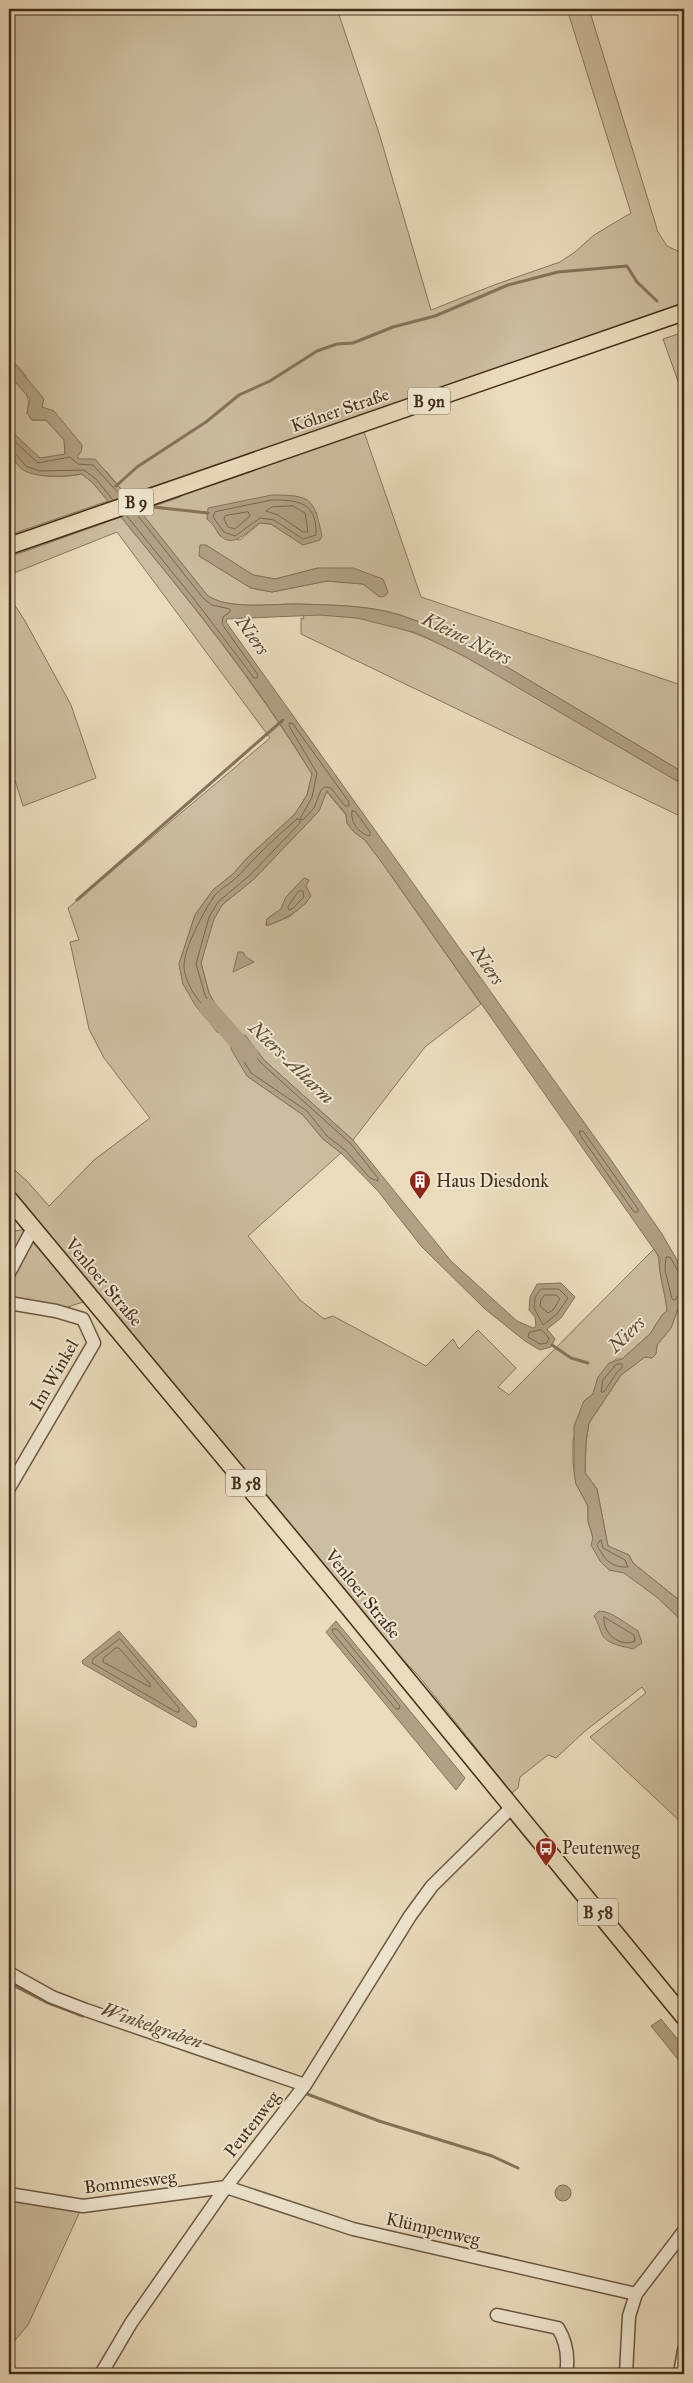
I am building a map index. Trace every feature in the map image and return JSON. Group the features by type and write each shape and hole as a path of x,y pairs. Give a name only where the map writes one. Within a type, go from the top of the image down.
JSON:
{"main road":[{"name":"Kölner Straße","path":"9,546 684,312"},
{"name":"Venloer Straße","path":"9,1199 344,1602 684,2017"}],"street":[{"path":"9,1273 33,1228"},
{"name":"Im Winkel","path":"9,1303 56,1311 83,1319 94,1343 9,1488"},
{"name":"Peutenweg","path":"101,2374 131,2323 226,2187 305,2085 410,1916 432,1886 511,1808"},
{"path":"9,1974 52,1997 86,2010 305,2085"},
{"name":"Bommesweg","path":"9,2194 83,2206 226,2187"},
{"name":"Klümpenweg","path":"226,2187 353,2229 636,2294"},
{"path":"626,2374 629,2316 636,2294 684,2231"},
{"path":"497,2315 558,2328 566,2342 568,2363 566,2374"},
{"path":"680,2374 684,2350"}],"shaded area":[{"path":"9,9 337,9 379,133 431,310 560,262 594,235 631,213 567,9 589,9 658,232 667,246 684,254 684,306 343,426 126,495 107,472 76,457 81,452 47,413 25,374 20,368 9,361"},
{"path":"684,332 684,398 663,339"},
{"path":"9,375 25,391 28,401 27,413 32,420 46,420 64,440 65,455 40,459 9,429"},
{"path":"363,429 421,597 684,686 684,773 484,654 435,628 417,621 400,615 362,607 237,604 215,600 207,595 140,511 180,497 188,490","holes":["208,513 317,513 303,545 271,524 260,523 240,540 220,536 213,524 207,519","206,545 253,575 275,579 318,568 388,592 380,597 363,584 327,581 272,592 251,588 199,556"]},
{"path":"9,454 23,468 39,475 65,476 82,474 93,483 108,501 9,535"},
{"path":"121,517 197,611 245,675 291,740 312,774 307,795 295,814 247,858 234,873 213,890 195,915 179,964 183,984 218,1033 226,1024 209,993 201,963 213,920 222,905 254,879 319,811 326,791 346,815 347,823 354,832 365,840 383,864 481,1004 425,1047 353,1140 264,1060 245,1035 247,1076 303,1115 323,1139 341,1153 248,1236 300,1300 324,1319 333,1316 426,1366 453,1339 459,1349 478,1330 516,1368 498,1387 509,1395 654,1249 656,1252 667,1311 662,1315 650,1334 622,1359 616,1359 598,1377 593,1394 584,1401 573,1441 573,1462 576,1484 588,1506 588,1521 593,1538 609,1570 624,1572 658,1598 678,1617 684,1619 684,1825 590,1737 646,1693 642,1687 585,1731 556,1758 548,1755 520,1777 518,1788 512,1793 417,1674 331,1586 9,1197 9,1165 27,1181 49,1206 94,1160 150,1118 104,1058 89,1029 70,942 79,940 68,908 270,738 117,532 9,575 9,557","holes":["304,878 307,902 289,917 266,925 267,919 281,909 286,897"]},
{"path":"9,596 25,621 71,705 96,778 23,806 9,761"},
{"path":"303,615 338,616 369,620 399,628 456,652 684,785 684,818 301,634 301,618 304,619"},
{"path":"33,1228 92,1299 56,1311 9,1303 9,1232"},
{"path":"682,1298 684,1298 684,1604 633,1563 629,1555 608,1546 597,1489 585,1473 589,1423 621,1375 645,1357 652,1358 656,1354 657,1345 671,1328"},
{"path":"9,2196 82,2207 28,2325 9,2347"}],"water":[{"path":"9,361 14,363 44,399 42,407 54,411 82,445 81,452 77,457 79,459 95,459 140,511 207,595 215,600 237,604 362,607 400,615 417,621 435,628 484,654 684,773 684,785 464,656 417,633 357,618 319,615 227,619 226,622 611,1160 662,1234 680,1265 684,1274 684,1298 682,1298 671,1328 657,1345 656,1354 652,1358 645,1357 621,1375 589,1423 585,1473 597,1489 608,1546 629,1555 633,1563 684,1604 684,1619 678,1617 658,1598 624,1573 609,1570 600,1561 591,1545 593,1538 588,1521 588,1506 576,1484 574,1472 574,1426 584,1401 593,1394 598,1377 609,1363 622,1359 650,1334 662,1315 667,1311 660,1271 660,1258 383,864 365,840 354,832 347,823 346,814 327,791 319,811 254,879 222,905 214,919 201,963 209,993 226,1024 218,1033 195,1005 183,984 179,964 195,915 213,890 234,873 247,858 295,814 307,795 312,774 288,735 208,625 93,483 82,474 53,476 37,475 25,471 9,454 9,429 40,458 65,454 64,440 46,420 32,420 27,413 30,399 9,375"},
{"path":"272,495 295,496 309,501 316,514 322,536 320,540 303,545 271,524 260,523 240,538 235,540 224,539 207,519 208,508"},
{"path":"200,545 206,545 253,575 275,579 318,568 353,568 383,579 388,592 385,596 380,597 363,584 327,581 272,592 251,588 199,556"},
{"path":"304,878 309,880 306,886 311,896 307,902 292,914 266,925 267,919 281,909 286,897"},
{"path":"238,952 243,952 246,957 254,962 233,972"},
{"path":"238,1034 245,1035 264,1060 353,1140 451,1261 517,1321 533,1328 536,1326 535,1317 529,1310 530,1297 537,1284 561,1283 575,1297 561,1318 547,1329 555,1339 551,1347 540,1350 525,1341 485,1309 421,1246 378,1191 341,1153 323,1139 303,1115 247,1076 231,1049 230,1040"},
{"path":"599,1611 614,1615 638,1631 642,1643 633,1649 608,1641 604,1638 594,1616"},
{"path":"336,1621 465,1778 456,1790 326,1632"},
{"path":"119,1631 195,1719 197,1722 196,1727 83,1664 82,1661"},
{"path":"661,2019 684,2047 684,2067 651,2026"},
{"path":"560,2185 566,2185 571,2190 569,2199 560,2201 555,2196 555,2190"}],"waterway":[{"path":"116,486 137,467 206,422 239,395 270,381 317,351 337,344 353,343 393,327 435,316 508,285 558,272 627,266 637,282 657,301"},
{"path":"144,506 208,513"},
{"path":"77,900 283,720"},
{"name":"Niers-Altarm","path":"208,1008 249,1054"},
{"path":"552,1345 571,1358 588,1363"},
{"name":"Winkelgraben","path":"9,1983 46,2002 83,2016"},
{"name":"Winkelgraben","path":"92,2018 112,2025"},
{"name":"Winkelgraben","path":"307,2094 379,2121 492,2156 518,2168"}],"place":[{"name":"Haus Diesdonk","path":"420,1200"},
{"name":"Peutenweg","path":"546,1867"}],"water label":[{"name":"Niers","path":"253,635"},
{"name":"Kleine Niers","path":"467,638"},
{"name":"Niers","path":"488,965"},
{"name":"Niers","path":"626,1334"}]}
